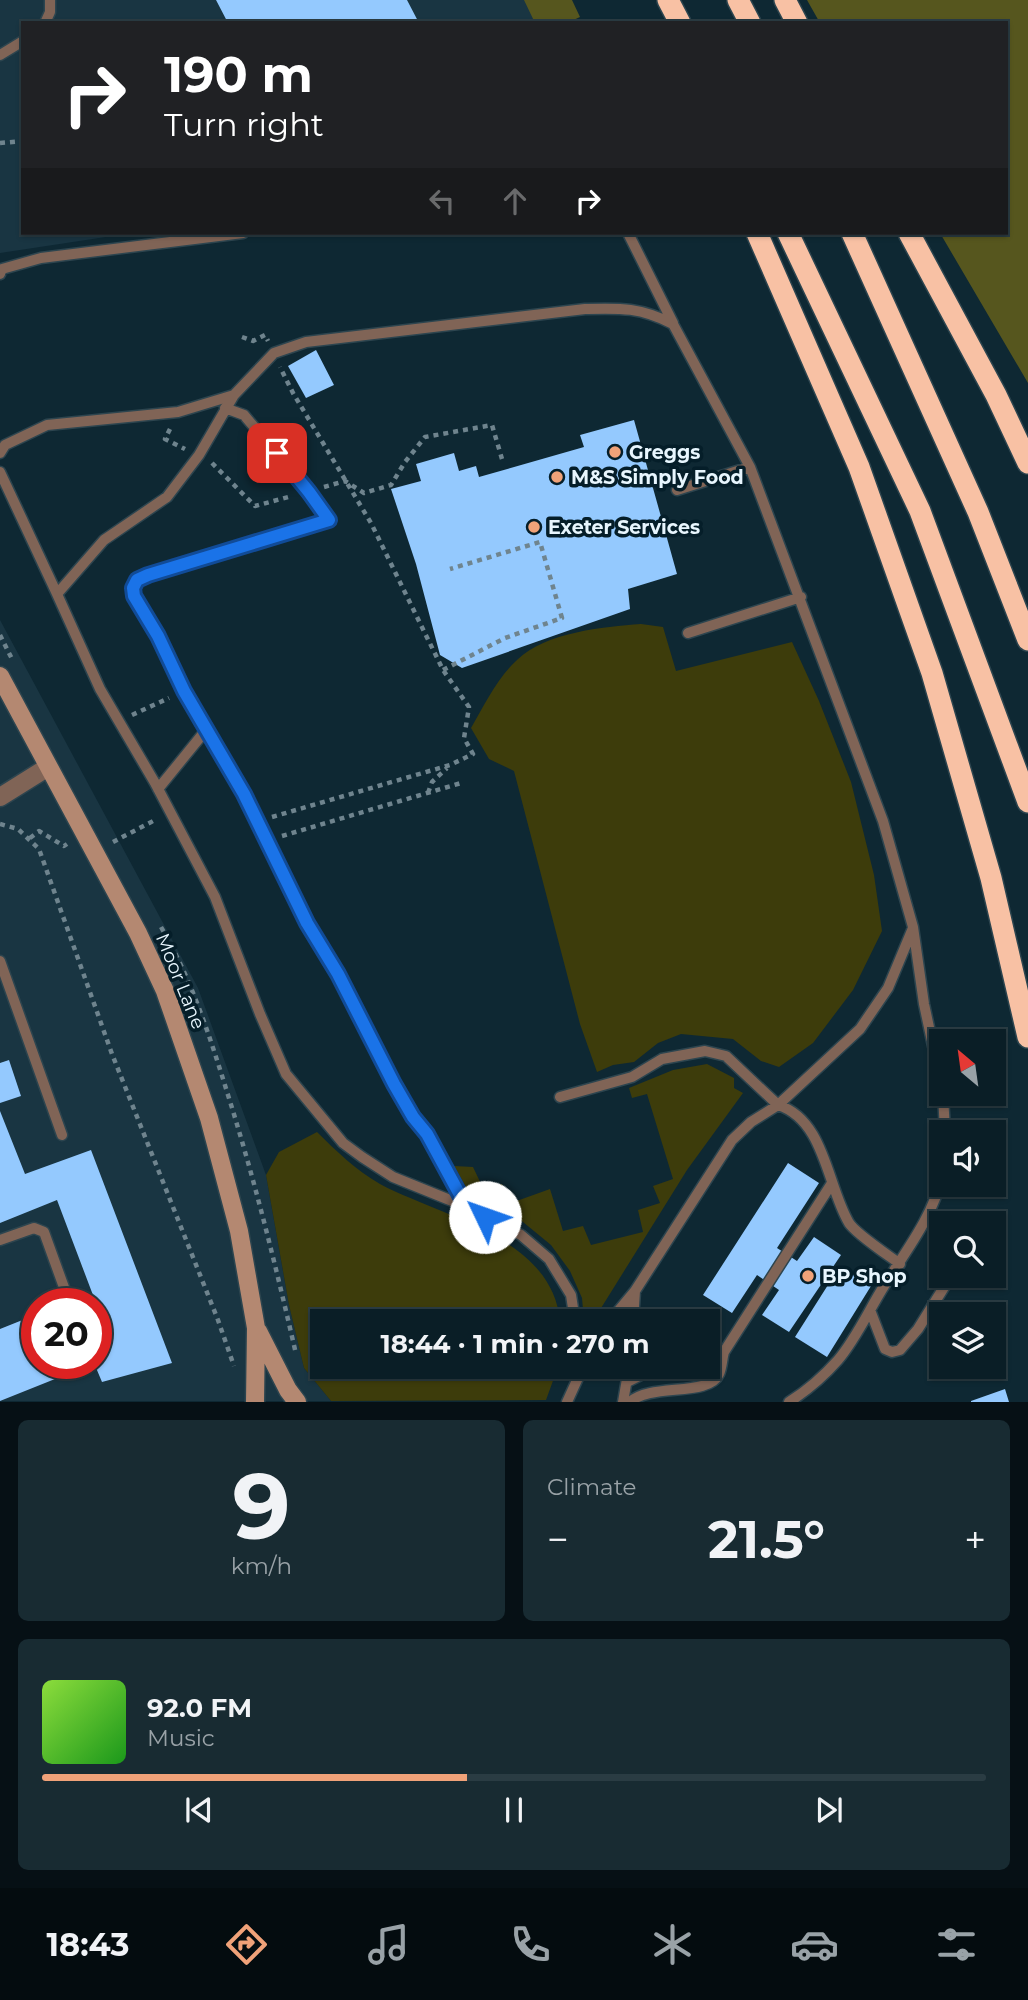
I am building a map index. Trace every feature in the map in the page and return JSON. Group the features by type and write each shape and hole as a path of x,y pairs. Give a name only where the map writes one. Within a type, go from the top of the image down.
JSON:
{"highway":[{"path":"668,0 679,21"},
{"path":"738,0 749,21"},
{"path":"785,0 796,21"},
{"path":"758,235 859,467 932,673 991,878 1028,1037"},
{"path":"789,235 920,511 1028,802"},
{"path":"853,235 978,512 1028,640"},
{"path":"910,235 996,395 1028,463"}],"main road":[{"name":"Moor Lane","path":"0,676 138,933 165,991 209,1118 239,1231 257,1328 256,1402"},
{"name":"Moor Lane","path":"257,1328 288,1390 297,1402"}],"street":[{"path":"0,797 48,767"}],"lane":[{"path":"46,21 50,12 50,0"},
{"path":"0,55 21,42"},
{"path":"0,274 2,269 41,258 227,235"},
{"path":"629,235 673,324 750,467 801,597 883,821 914,927 929,1029"},
{"path":"57,594 104,540 167,497 199,455 234,395 274,354 306,342 585,309 626,307 652,313 673,324"},
{"path":"0,453 5,445 47,425 178,412 234,395"},
{"path":"225,408 244,415 329,520 137,580 133,588 134,596 158,636 184,691 244,794 307,923 338,974 394,1084 413,1117 427,1134 467,1208"},
{"path":"677,490 750,467"},
{"path":"0,472 100,689 158,789 215,897 286,1074 343,1143 393,1177 467,1208 521,1235 549,1259 571,1295 573,1309"},
{"path":"688,632 801,597"},
{"path":"158,789 206,730"},
{"path":"620,1309 635,1291 732,1140 751,1122 778,1105 860,1029 888,988 914,927"},
{"path":"0,961 62,1135"},
{"path":"560,1097 632,1077 662,1059 705,1051 726,1056 778,1105 789,1109 814,1135 850,1225 900,1264"},
{"path":"631,1402 638,1395 708,1385 718,1376 724,1352 832,1183"},
{"path":"789,1402 818,1382 841,1357 900,1264 935,1197"},
{"path":"0,1240 34,1228 44,1232 64,1288"},
{"path":"870,1310 885,1349 892,1352 901,1350 918,1329 944,1288"},
{"path":"634,1309 635,1291"},
{"path":"720,1353 724,1352"},
{"path":"623,1402 627,1379"},
{"path":"627,1382 633,1379"},
{"path":"567,1402 576,1381"}],"path":[{"path":"0,144 21,141"},
{"path":"242,337 253,341 265,335 293,393 371,523 443,670 469,707 464,738 473,754 450,765 257,821"},
{"path":"178,412 165,439 214,464 255,506 345,481 364,493 391,485 425,437 492,425 502,459"},
{"path":"443,670 505,638 562,618 540,542 450,569"},
{"path":"119,722 184,691"},
{"path":"427,794 432,782 450,765"},
{"path":"267,840 461,783"},
{"path":"113,842 170,812"},
{"path":"0,824 18,829 39,849 112,1054 218,1320 238,1378"}],"shaded area":[{"path":"0,0 556,0 566,21 21,21 21,235 119,235 0,253"},
{"path":"524,0 572,0 580,17 571,21 534,21"},
{"path":"807,0 1028,0 1028,383 941,235 1008,235 1008,21 819,21"},
{"path":"0,620 198,988 266,1175 289,1305 304,1368 310,1379 313,1379 331,1401 0,1401"},
{"path":"641,624 663,627 676,671 792,642 851,782 874,875 882,931 853,990 813,1043 779,1067 761,1061 733,1039 681,1034 658,1043 634,1062 613,1065 597,1072 580,1024 514,771 489,759 471,728 503,675 529,651 559,637"},
{"path":"707,1064 734,1078 734,1088 743,1093 687,1170 600,1309 583,1309 582,1298 570,1271 551,1245 523,1222 470,1194 454,1166 473,1167 483,1188 502,1184 511,1203 550,1189 563,1231 583,1226 591,1245 643,1232 638,1210 660,1203 653,1186 673,1179 647,1094 632,1098 629,1088 673,1070"},
{"path":"317,1132 339,1153 380,1184 490,1233 516,1249 537,1269 553,1292 557,1309 310,1309 310,1375 304,1368 289,1305 266,1175 279,1152"},
{"path":"313,1379 554,1379 546,1400 331,1401"}],"building":[{"path":"216,0 407,0 418,21 227,21"},
{"path":"316,350 334,385 306,398 288,366"},
{"name":"Exeter Services","path":"634,420 677,574 628,589 630,609 462,668 440,655 416,564 391,489 421,481 416,464 454,453 459,471 476,466 479,477 584,447 580,435"},
{"path":"9,1060 21,1096 0,1103 0,1063"},
{"path":"0,1111 25,1174 91,1150 172,1363 102,1382 101,1379 112,1379 112,1288 90,1288 57,1200 0,1223"},
{"path":"788,1163 819,1183 777,1248 797,1261 814,1237 841,1255 789,1332 762,1315 779,1290 757,1275 732,1313 703,1295"},
{"path":"840,1266 871,1286 827,1357 795,1337"},
{"path":"21,1321 21,1379 55,1379 0,1401 0,1329"},
{"path":"1005,1389 1009,1402 971,1402 971,1401"}],"place":[{"name":"Greggs","path":"615,452"},
{"name":"M&S Simply Food","path":"557,477"},
{"name":"Exeter Services","path":"534,527"},
{"name":"BP Shop","path":"808,1276"}],"route":[{"path":"277,453 329,520 148,575 137,580 133,588 134,596 158,636 184,691 244,794 307,923 338,974 394,1084 413,1117 427,1134 467,1208 485,1217"}]}
